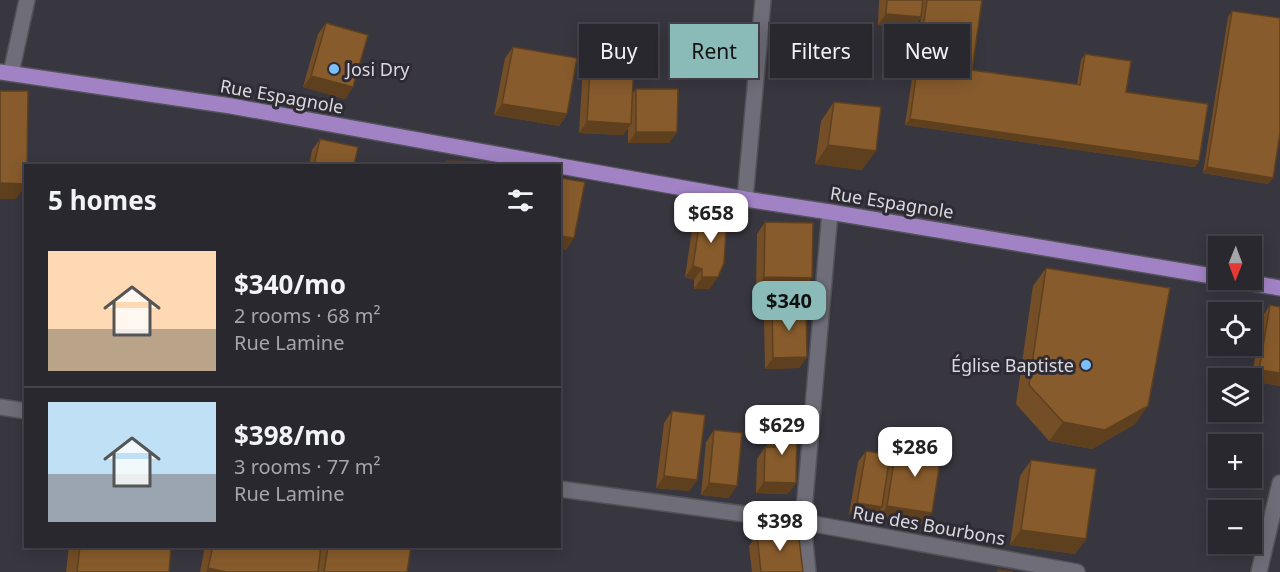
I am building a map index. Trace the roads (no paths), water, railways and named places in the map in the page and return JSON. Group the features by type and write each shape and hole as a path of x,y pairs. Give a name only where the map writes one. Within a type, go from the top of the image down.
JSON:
{"main road":[{"name":"Rue Espagnole","path":"5,73 231,106 552,164"},
{"name":"Rue Espagnole","path":"561,166 745,199 1208,275"},
{"path":"1262,285 1280,288"}],"street":[{"path":"5,73 27,0"},
{"path":"745,199 763,0"},
{"path":"808,572 803,522 830,212"},
{"path":"0,407 24,411"},
{"path":"1259,572 1280,483"},
{"name":"Rue des Bourbons","path":"561,489 803,522 1077,572"}],"place":[{"name":"Josi Dry","path":"334,69"},
{"name":"Église Baptiste","path":"1086,365"}]}
